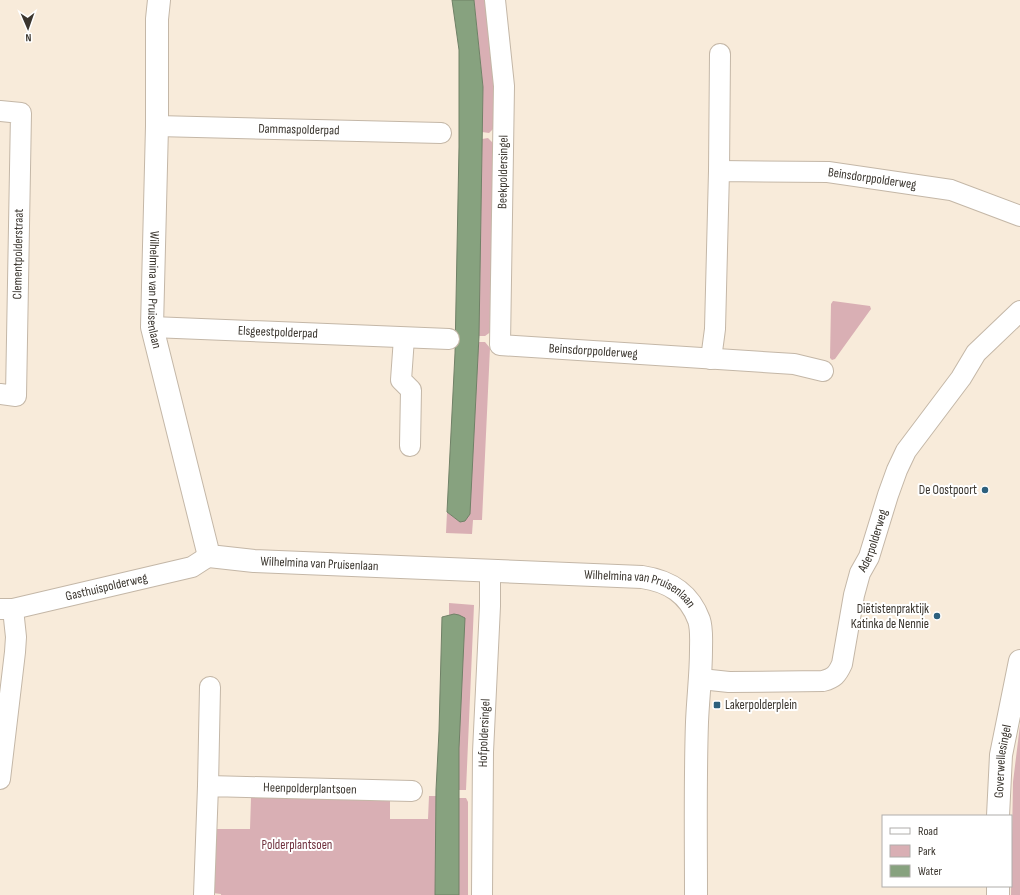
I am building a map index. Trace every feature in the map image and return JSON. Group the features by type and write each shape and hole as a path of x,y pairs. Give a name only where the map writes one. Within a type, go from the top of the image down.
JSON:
{"street":[{"name":"Wilhelmina van Pruisenlaan","path":"159,0 157,19 157,126 152,327 209,556 254,562 642,577 655,579 668,584 679,591 688,599 699,621 701,633 701,679 695,790 696,895"},
{"name":"Beekpoldersingel","path":"495,0 504,86 500,344"},
{"path":"711,359 715,329 720,54"},
{"name":"Clementpolderstraat","path":"0,111 21,113 8,395"},
{"name":"Dammaspolderpad","path":"157,126 441,133"},
{"name":"Beinsdorppolderweg","path":"719,171 828,172 951,190 1020,216"},
{"name":"Aderpolderweg","path":"701,679 729,682 823,681 832,679 838,674 842,664 854,595 860,573 869,557 888,495 906,451 961,378 976,353 1020,311"},
{"name":"Elsgeestpolderpad","path":"152,327 449,339"},
{"path":"404,338 401,380 411,390 410,446"},
{"name":"Beinsdorppolderweg","path":"500,344 794,364 823,371"},
{"name":"Gasthuispolderweg","path":"7,609 192,567 209,556"},
{"name":"Hofpoldersingel","path":"482,895 482,752 490,606 490,572"},
{"path":"0,779 16,645 16,637 7,609"},
{"name":"Goverwellesingel","path":"998,815 1001,755 1020,661"},
{"path":"204,895 210,687"},
{"name":"Heenpolderplantsoen","path":"208,786 412,791"}],"green space":[{"path":"474,0 486,0 496,88 496,126 489,133 482,132 483,87"},
{"path":"488,138 495,145 492,331 485,336 479,336 482,139"},
{"path":"833,301 870,306 871,309 835,359 832,360 830,358 831,304"},
{"path":"479,342 485,342 490,348 482,520 473,520 472,534 446,533 447,512 460,522"},
{"path":"449,603 474,605 466,790 459,790 459,615 449,616"},
{"path":"1020,725 1020,895 1011,895 1013,782"},
{"name":"Polderplantsoen","path":"256,795 390,799 390,819 428,819 429,796 436,796 435,895 221,895 213,893 215,829 250,829 251,798 256,798"},
{"path":"459,798 466,798 468,802 468,895 459,895"}],"water":[{"path":"452,0 474,0 483,87 479,336 470,514 465,521 460,522 447,512 455,353 459,147 459,50"},
{"path":"454,614 465,618 459,748 459,895 435,895 436,790 442,617"}],"place":[{"name":"De Oostpoort","path":"985,490"},
{"name":"Diëtistenpraktijk Katinka de Nennie","path":"937,616"},
{"name":"Lakerpolderplein","path":"717,705"}]}
